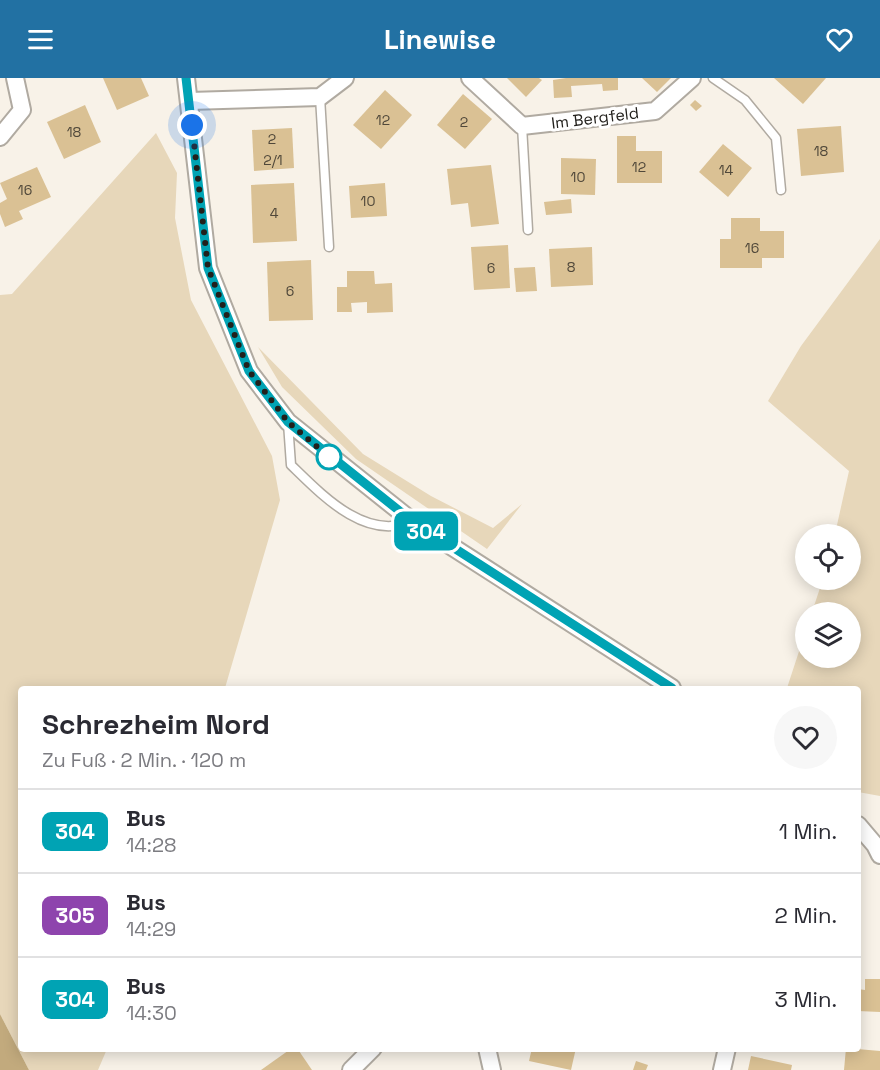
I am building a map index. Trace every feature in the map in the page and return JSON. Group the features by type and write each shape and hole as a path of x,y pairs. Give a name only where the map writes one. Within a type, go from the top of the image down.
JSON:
{"street":[{"path":"0,137 22,110 15,78"},
{"path":"186,78 208,268 249,371 288,422 412,521 669,686"},
{"path":"190,101 320,97 345,78"},
{"path":"470,78 522,126"},
{"name":"Im Bergfeld","path":"522,126 655,111 692,78"},
{"path":"861,829 880,855"},
{"path":"351,1070 369,1052"},
{"path":"488,1052 492,1070"},
{"path":"722,1070 726,1052"}],"lane":[{"path":"713,78 745,100 776,138 781,189"},
{"path":"320,97 329,247"},
{"path":"522,126 528,230"},
{"path":"288,422 291,465 327,500 365,522 397,528 412,521"}],"shaded area":[{"path":"156,133 177,173 175,218 191,300 272,456 280,500 226,686 18,686 18,1049 0,1014 0,295 12,294"},
{"path":"880,239 880,796 861,793 861,686 788,686 795,664 795,668 861,668 861,602 815,602 819,590 861,590 861,524 837,524 849,471 768,401 801,346"},
{"path":"258,347 363,454 431,496 493,528 522,504 487,549 356,459 282,387"},
{"path":"0,1014 29,1070 0,1070"},
{"path":"20,1052 106,1052 98,1070 29,1070"}],"building":[{"path":"103,78 141,78 149,96 117,110"},
{"path":"507,78 539,78 542,80 526,97"},
{"path":"618,78 618,90 603,91 602,84 571,86 572,97 554,98 553,80"},
{"path":"642,78 671,78 657,92"},
{"path":"774,78 826,78 803,104"},
{"path":"385,90 412,115 381,149 353,125"},
{"path":"463,94 492,119 465,149 437,125"},
{"path":"695,100 702,106 696,111 690,105"},
{"path":"85,105 101,142 64,159 47,122"},
{"path":"841,126 844,172 801,176 797,129"},
{"path":"292,128 294,168 254,171 252,130"},
{"path":"617,136 636,136 636,151 662,151 662,183 617,183"},
{"path":"723,144 752,168 728,197 699,172"},
{"path":"561,158 596,159 595,195 561,194"},
{"path":"491,165 499,224 471,227 468,203 451,205 447,169"},
{"path":"37,167 51,197 19,211 23,219 5,227 0,214 0,203 7,199 0,183"},
{"path":"294,183 297,241 253,243 251,185"},
{"path":"385,183 387,216 351,218 349,186"},
{"path":"571,199 572,213 546,215 544,202"},
{"path":"731,218 760,218 760,231 784,231 784,258 762,258 762,268 720,268 720,239 731,239"},
{"path":"508,245 510,288 474,290 471,247"},
{"path":"592,247 593,285 551,287 549,249"},
{"path":"311,260 313,320 269,321 267,262"},
{"path":"535,267 537,291 516,292 514,268"},
{"path":"347,271 374,271 375,284 392,283 393,312 367,313 367,302 351,303 352,312 337,312 337,287 347,287"},
{"path":"865,979 880,979 880,1012 861,1011 861,989 865,990"},
{"path":"861,1049 880,1051 880,1070 844,1070 846,1052 861,1052"},
{"path":"286,1052 300,1052 312,1070 261,1070"},
{"path":"531,1052 575,1052 571,1070 529,1061"},
{"path":"751,1056 792,1065 791,1070 748,1070"},
{"path":"636,1061 648,1065 646,1070 633,1070"}],"bus line":[{"name":"304","path":"186,78 208,268 249,371 288,422 327,455 435,537 669,686"}],"route":[{"path":"192,125 208,268 249,371 288,422 329,457"}]}
